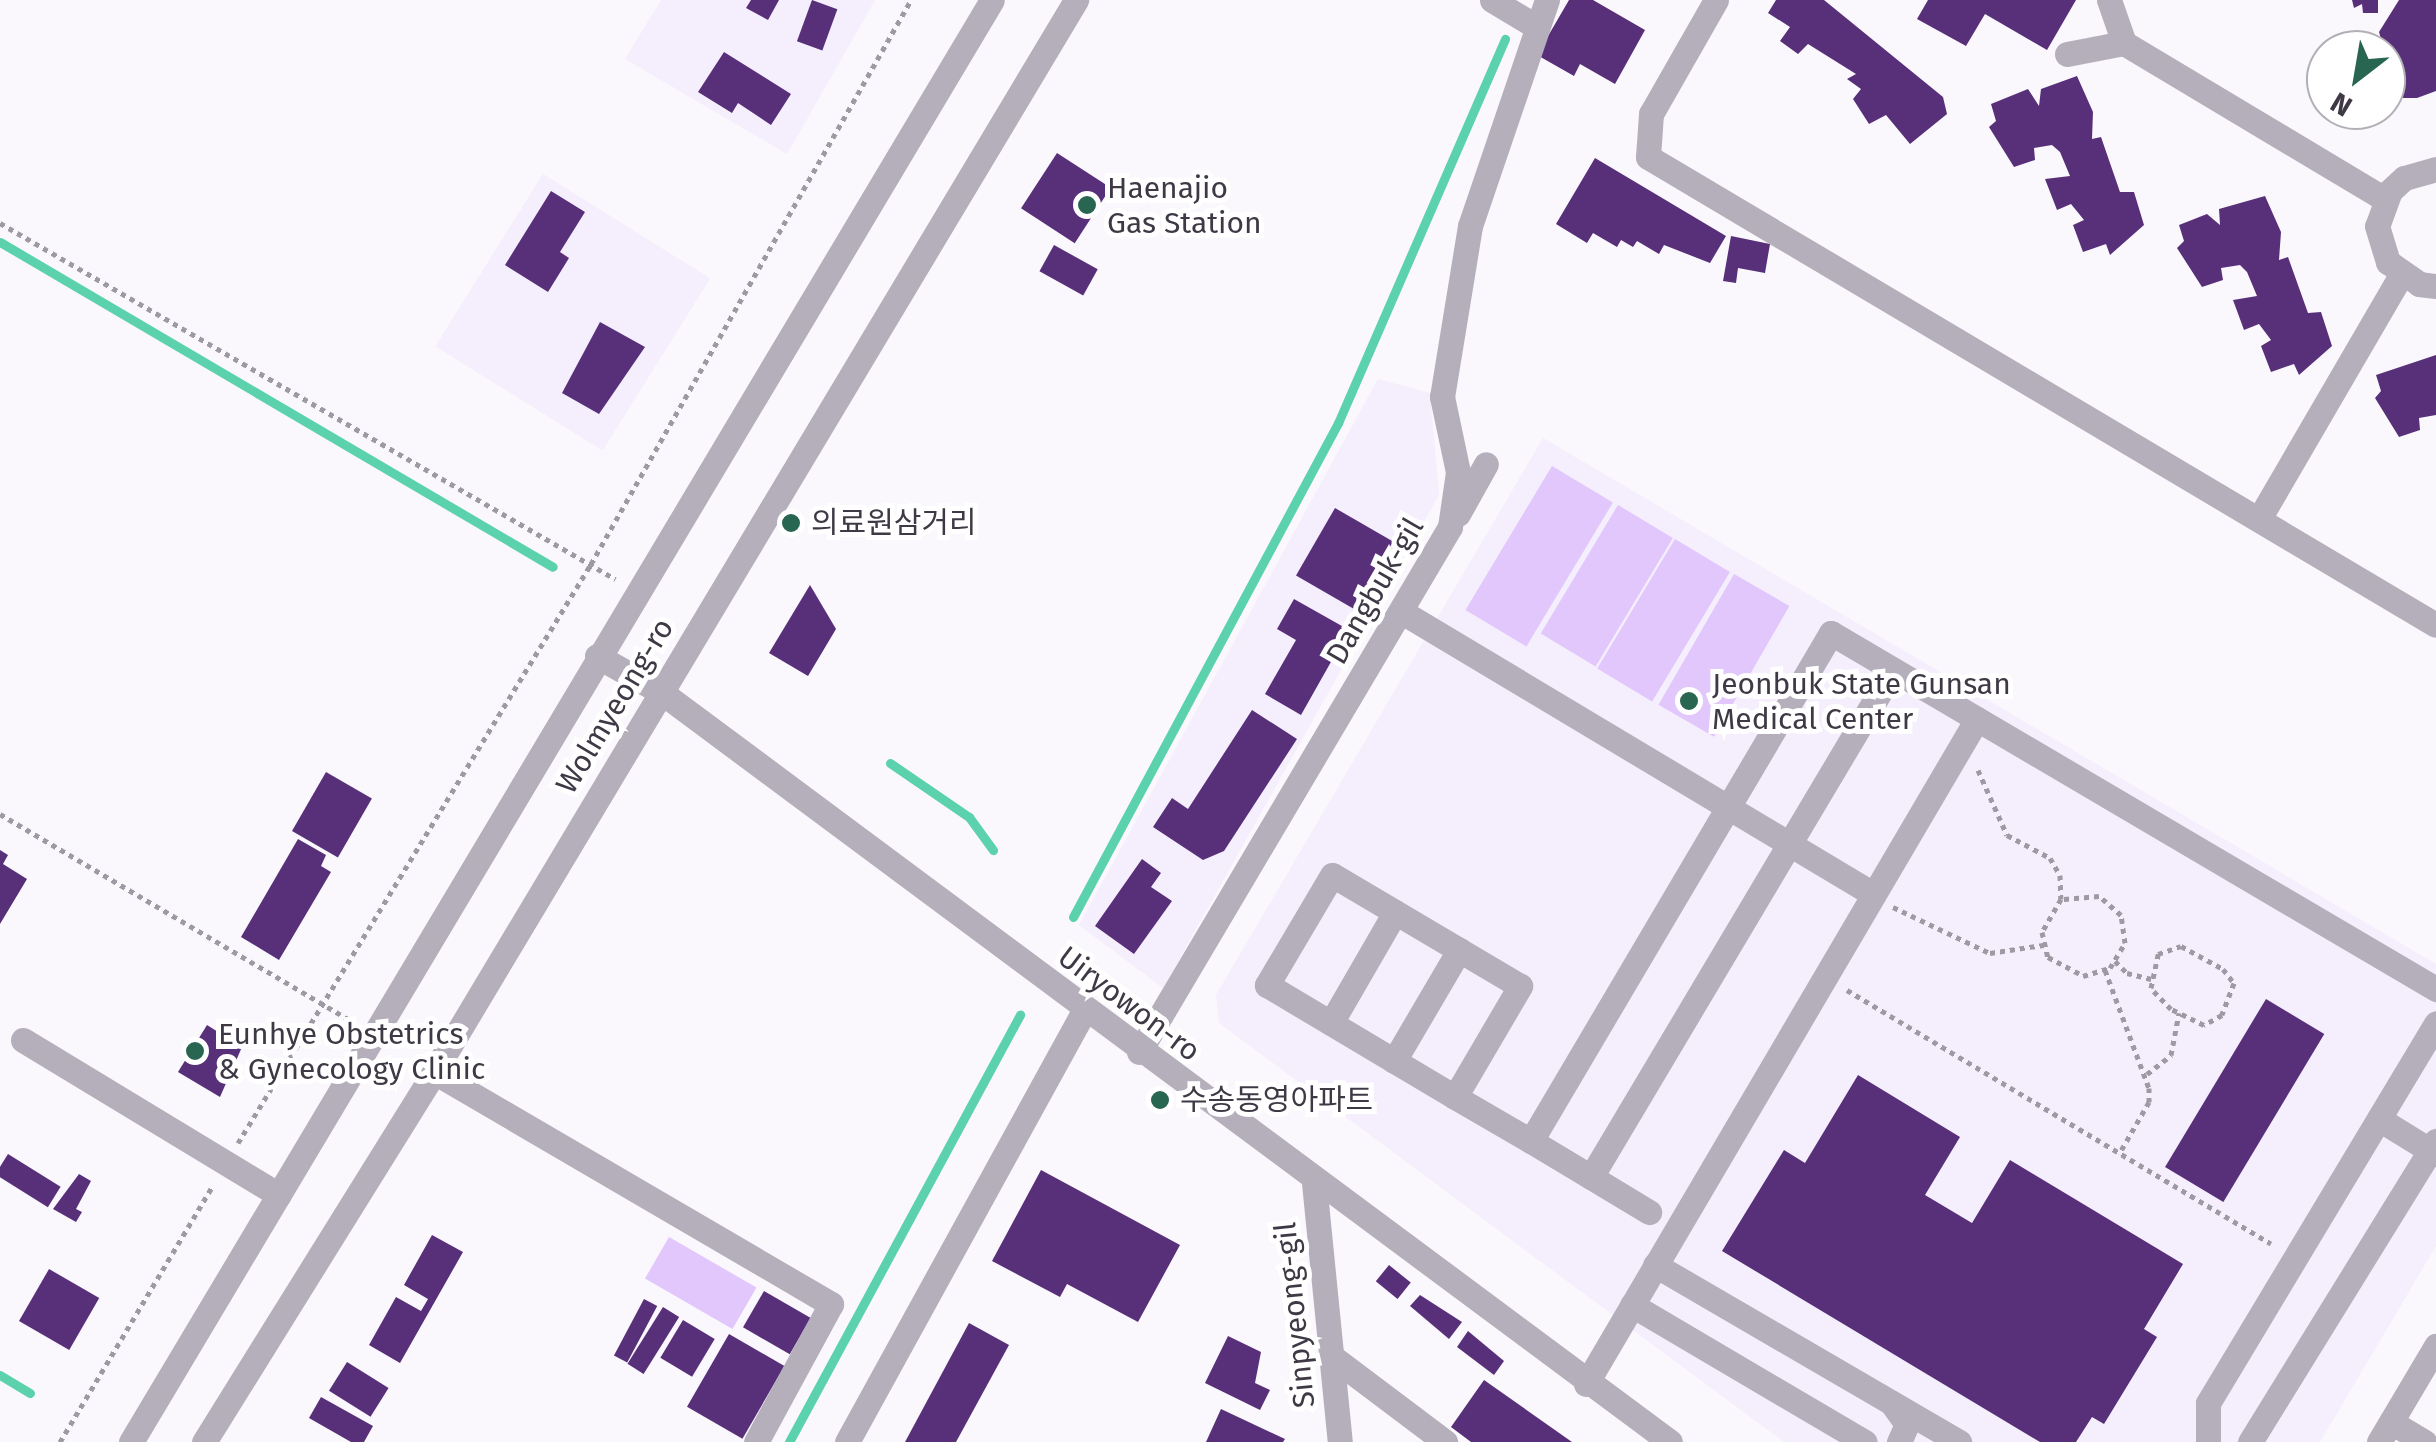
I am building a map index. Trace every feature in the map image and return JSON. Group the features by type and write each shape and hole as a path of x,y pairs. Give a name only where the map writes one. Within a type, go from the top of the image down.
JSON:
{"street":[{"name":"Wolmyeong-ro","path":"131,1442 634,592 992,0"},
{"name":"Wolmyeong-ro","path":"204,1442 434,1072 1076,0"},
{"path":"1492,0 1537,27"},
{"name":"Dangbuk-gil","path":"1139,1052 1450,527 1458,472 1442,397 1470,226 1547,0"},
{"path":"1716,0 1651,114 1648,157 2436,626"},
{"path":"2109,0 2124,43 2385,199"},
{"path":"2066,54 2124,43"},
{"path":"2436,169 2404,178 2385,199 2380,245 2402,275 2436,286"},
{"path":"2259,519 2402,275"},
{"path":"1450,527 1486,464"},
{"path":"1402,612 1874,894"},
{"path":"1530,1141 1830,633 2436,989"},
{"name":"Uiryowon-ro","path":"597,656 661,692 1139,1052 1670,1442"},
{"path":"1591,1177 1893,670"},
{"path":"1586,1384 1977,719"},
{"path":"1455,1097 1520,986 1332,875 1267,986 1649,1212"},
{"path":"1330,1023 1395,912"},
{"path":"1394,1061 1459,950"},
{"path":"847,1442 1084,1010"},
{"path":"2212,1441 2204,1420 2208,1403 2436,1023"},
{"path":"24,1040 279,1195"},
{"path":"434,1072 830,1304 756,1442"},
{"path":"2250,1442 2434,1148 2379,1119"},
{"name":"Sinpyeong-gil","path":"1314,1182 1340,1442"},
{"path":"1655,1265 1959,1442"},
{"path":"1632,1305 1866,1442"},
{"path":"2424,1442 2385,1432 2436,1346"},
{"path":"1331,1356 1445,1442"},
{"path":"1889,1401 1907,1424 1899,1442"}],"path":[{"path":"60,1442 321,1003 591,564 911,0"},
{"path":"0,222 634,592"},
{"path":"1962,744 1974,752 2007,835 2050,858 2060,875 2061,899"},
{"path":"0,814 375,1035"},
{"path":"2087,893 2112,904 2125,929 2116,961 2105,970 2069,974 2044,945 2044,919 2061,899 2087,893"},
{"path":"1874,894 1921,924 1990,953 2044,945"},
{"path":"2181,946 2223,969 2234,984 2222,1015 2204,1025 2179,1014 2157,998 2151,978 2158,954 2181,946"},
{"path":"2116,961 2126,974 2151,978"},
{"path":"2105,970 2146,1074 2149,1102 2119,1154"},
{"path":"1825,977 2295,1258"},
{"path":"2146,1074 2171,1055 2179,1014"}],"shaded area":[{"path":"661,0 875,0 787,154 625,59"},
{"path":"543,174 710,278 602,451 435,346"},
{"path":"1378,379 1430,393 1439,495 1163,988 1079,925"},
{"name":"Jeonbuk State Gunsan Medical Center","path":"1543,438 2436,964 2436,1246 2320,1442 1784,1442 1219,1023 1216,995"},
{"path":"1552,466 1613,503 1526,647 1465,610"},
{"path":"1618,505 1673,538 1596,667 1541,634"},
{"path":"1675,539 1730,572 1652,701 1597,668"},
{"path":"1734,574 1789,606 1714,737 1658,705"},
{"path":"669,1237 756,1288 732,1329 645,1279"}],"building":[{"path":"751,0 779,0 768,20 746,8"},
{"path":"812,0 837,9 822,51 797,41"},
{"path":"1569,0 1593,0 1645,30 1615,84 1580,64 1574,76 1537,55"},
{"path":"1776,0 1824,0 1943,97 1947,114 1910,144 1886,115 1869,124 1853,99 1861,89 1847,79 1856,74 1808,44 1798,54 1780,41 1790,27 1768,13"},
{"path":"1928,0 2076,0 2047,50 1985,14 1966,46 1917,19"},
{"path":"2352,0 2378,0 2378,13 2363,13 2362,4 2354,8"},
{"path":"2399,0 2436,0 2436,91 2406,98 2406,30 2380,30"},
{"path":"724,52 791,94 771,125 738,103 732,113 698,92"},
{"path":"2077,76 2093,112 2092,139 2101,137 2120,192 2134,192 2144,225 2110,255 2106,244 2083,252 2073,225 2084,220 2071,204 2057,210 2045,179 2070,176 2060,152 2052,145 2034,148 2035,160 2014,167 1989,127 1996,121 1991,104 2028,89 2039,106 2041,89"},
{"path":"1057,153 1111,188 1075,243 1021,208"},
{"path":"1595,158 1726,236 1710,263 1664,245 1659,254 1637,241 1633,247 1621,240 1617,247 1593,233 1587,243 1556,224"},
{"path":"551,191 585,212 560,252 569,258 548,292 505,265"},
{"path":"2265,196 2281,232 2279,260 2288,257 2308,313 2321,312 2332,346 2299,375 2294,364 2271,372 2261,346 2271,340 2259,324 2244,330 2233,300 2257,296 2247,272 2240,265 2221,268 2223,280 2202,287 2177,248 2184,241 2179,225 2207,214 2220,225 2219,209"},
{"path":"1731,236 1770,244 1765,273 1738,268 1736,283 1723,281"},
{"path":"1054,245 1098,269 1083,295 1039,271"},
{"path":"600,322 645,347 599,414 562,393"},
{"path":"2436,355 2436,415 2419,418 2420,430 2399,437 2375,398 2381,391 2376,375"},
{"path":"1335,508 1393,542 1354,609 1296,576"},
{"path":"810,585 836,629 808,676 769,653"},
{"path":"1294,599 1349,630 1301,715 1265,694 1296,640 1277,629"},
{"path":"1252,710 1297,739 1224,851 1203,860 1153,827 1172,798 1188,809"},
{"path":"326,772 372,798 338,857 292,831"},
{"path":"298,839 326,855 321,866 331,872 279,960 241,937"},
{"path":"0,850 8,855 3,864 27,879 0,924"},
{"path":"1142,859 1161,873 1151,887 1172,901 1134,954 1095,926"},
{"path":"2266,999 2324,1034 2223,1202 2165,1167"},
{"path":"207,1025 242,1047 220,1097 178,1072"},
{"path":"1858,1075 1960,1137 1925,1195 1972,1223 2010,1160 2183,1264 2144,1329 2157,1337 2104,1424 2092,1417 2076,1442 2040,1442 1722,1251 1784,1150 1805,1163"},
{"path":"8,1154 61,1187 48,1207 0,1177 0,1167"},
{"path":"1041,1170 1180,1245 1138,1322 1067,1284 1060,1297 992,1261"},
{"path":"79,1174 91,1181 76,1209 82,1212 76,1222 53,1209"},
{"path":"432,1235 463,1252 400,1363 369,1345 396,1297 421,1311 428,1299 404,1285"},
{"path":"1389,1265 1411,1283 1398,1299 1376,1281"},
{"path":"49,1269 99,1298 69,1350 19,1321"},
{"path":"764,1291 811,1318 790,1354 743,1327"},
{"path":"1420,1295 1462,1322 1449,1339 1410,1306"},
{"path":"644,1299 657,1306 627,1363 614,1356"},
{"path":"663,1307 679,1317 644,1374 627,1364"},
{"path":"683,1320 715,1339 692,1377 660,1358"},
{"path":"969,1323 1009,1345 956,1442 905,1442"},
{"path":"1468,1331 1504,1361 1494,1375 1457,1347"},
{"path":"729,1334 784,1366 742,1439 687,1407"},
{"path":"1228,1336 1261,1352 1255,1383 1270,1390 1260,1410 1205,1383"},
{"path":"347,1362 389,1388 371,1417 329,1391"},
{"path":"1484,1380 1572,1442 1471,1442 1451,1427"},
{"path":"321,1397 373,1426 364,1442 351,1442 309,1418"},
{"path":"1221,1409 1285,1439 1206,1442"}],"waterway":[{"path":"1073,917 1338,423 1505,39"},
{"path":"0,242 553,567"},
{"path":"890,763 969,817 993,850"},
{"path":"789,1442 1020,1014"},
{"path":"0,1375 30,1393"}],"place":[{"name":"Haenajio Gas Station","path":"1087,205"},
{"name":"의료원삼거리","path":"791,523"},
{"name":"Jeonbuk State Gunsan Medical Center","path":"1689,701"},
{"name":"Eunhye Obstetrics & Gynecology Clinic","path":"195,1051"},
{"name":"수송동영아파트","path":"1160,1100"}]}
